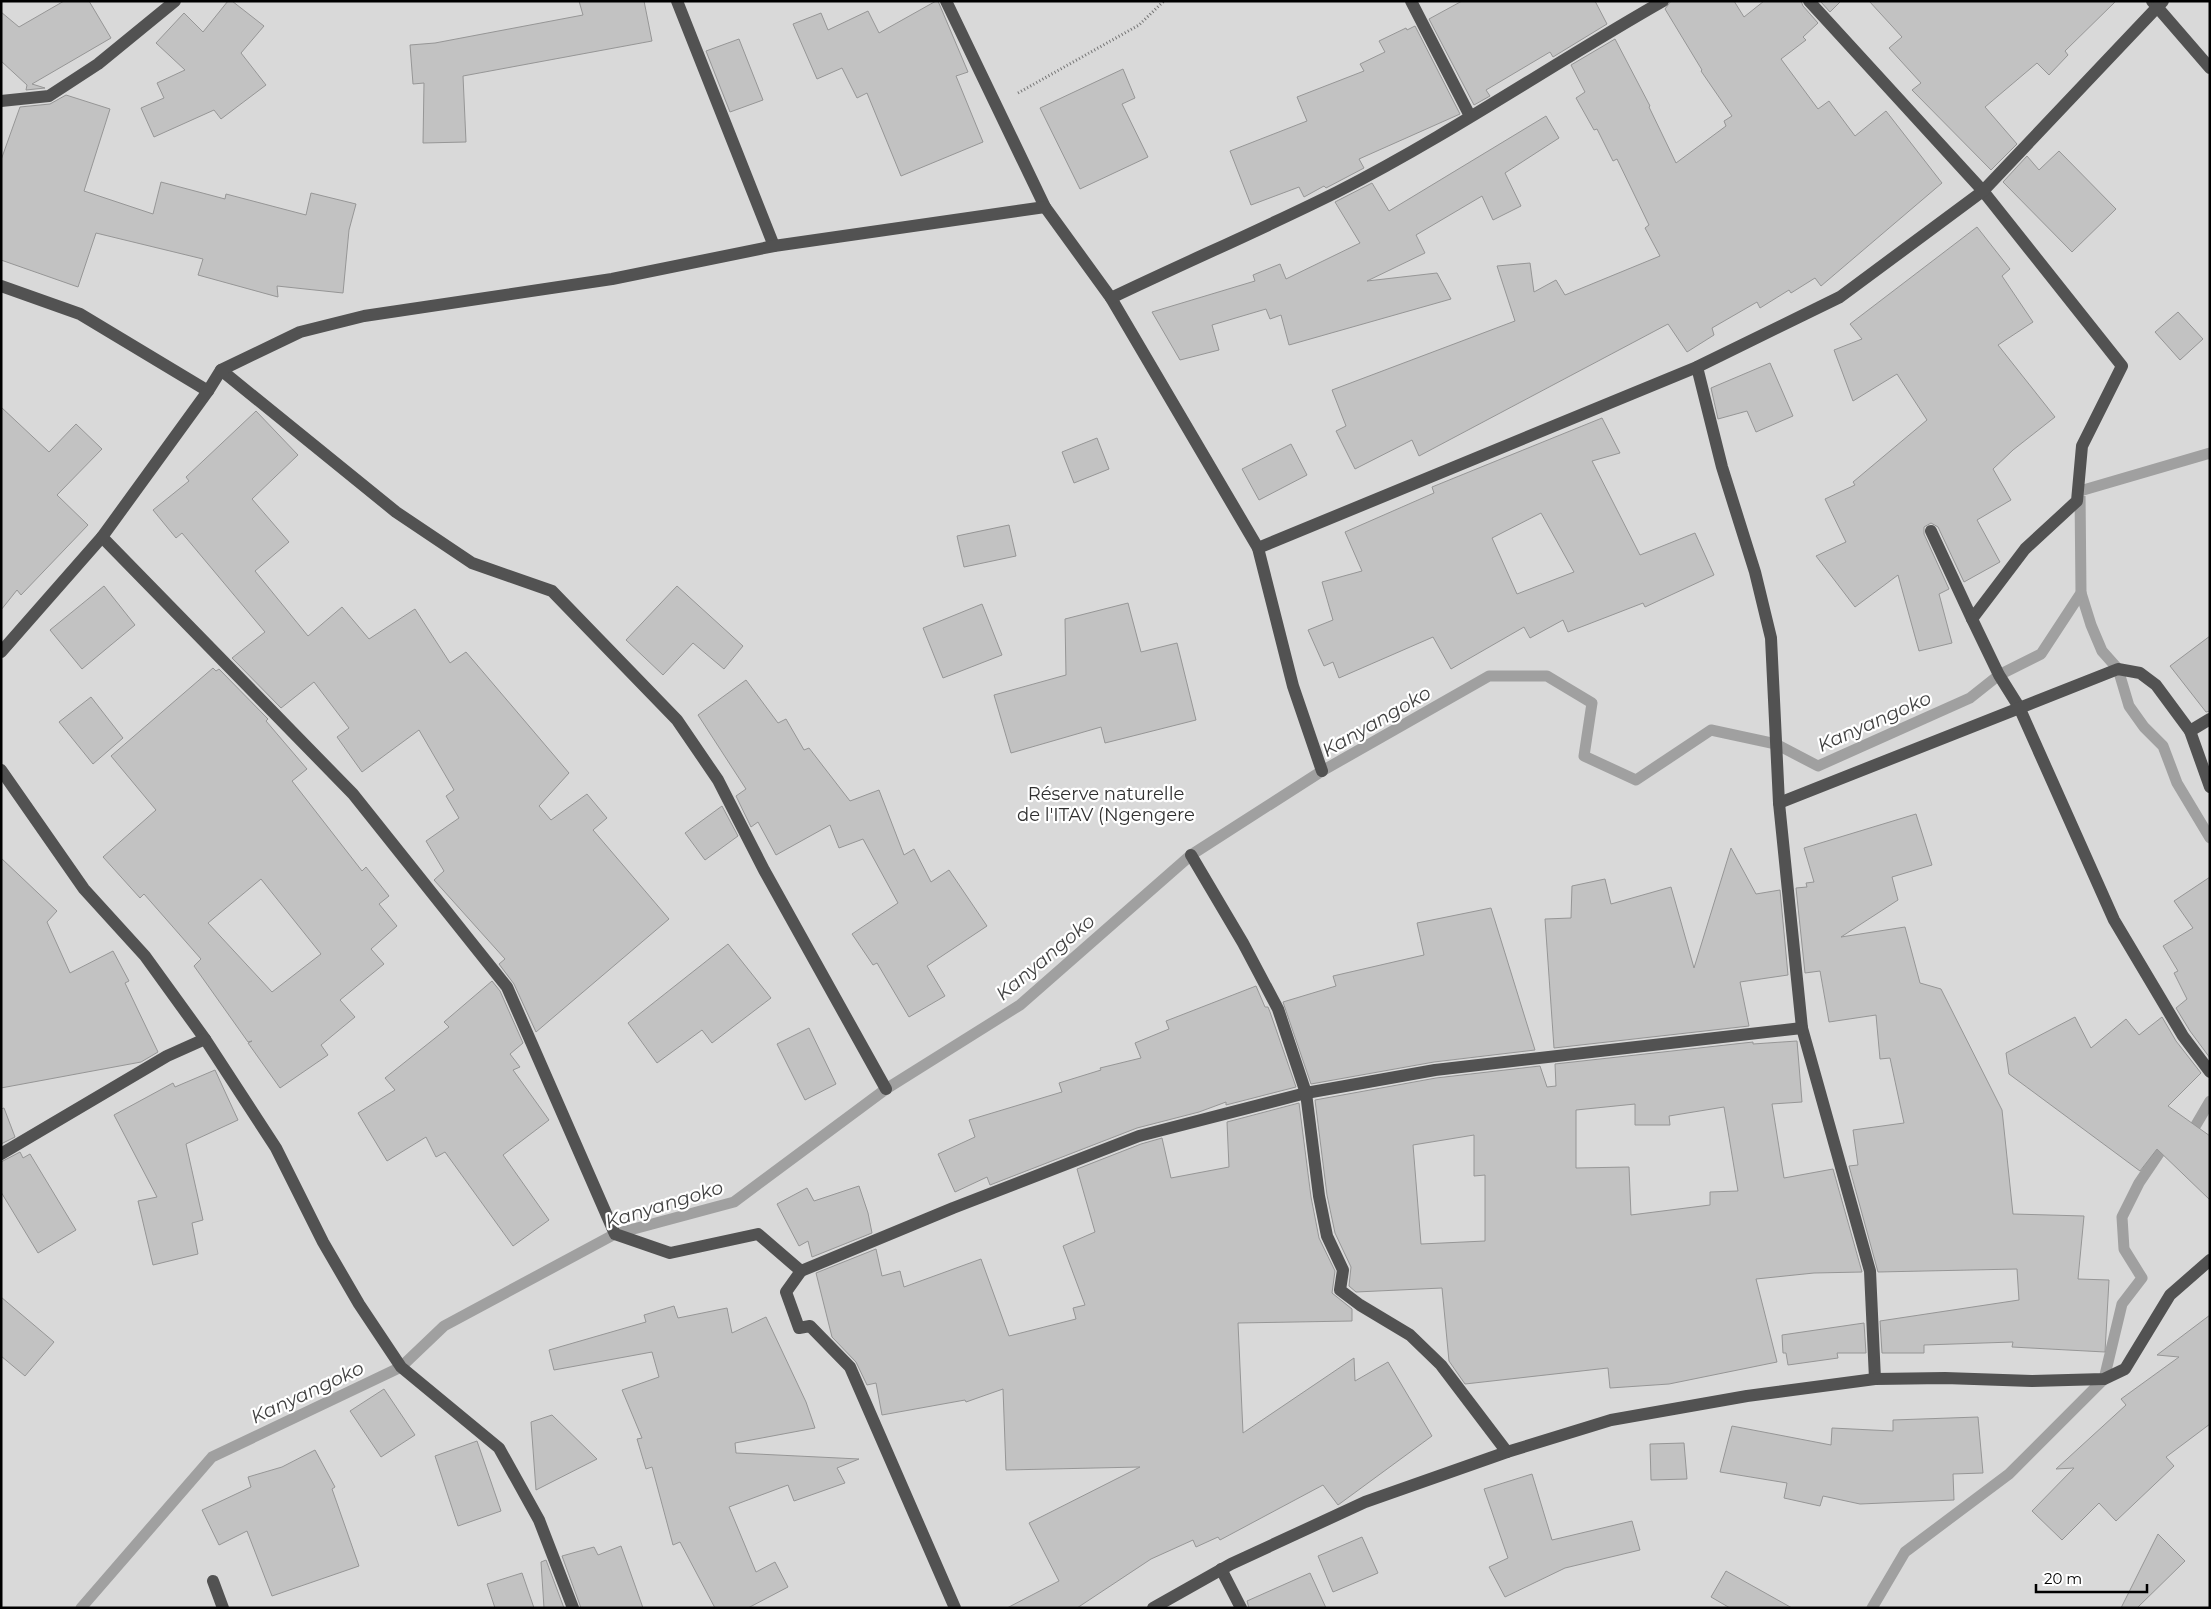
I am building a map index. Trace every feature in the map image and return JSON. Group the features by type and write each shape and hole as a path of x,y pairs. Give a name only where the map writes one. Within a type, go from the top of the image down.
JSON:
{"street":[{"path":"1,101 49,96 98,64 175,1"},
{"path":"678,1 774,246"},
{"path":"946,1 1045,207 1111,298 1258,548 1293,686 1322,771"},
{"path":"1411,1 1470,116"},
{"path":"1111,298 1337,192 1470,116 1580,48 1663,1"},
{"path":"1809,1 1983,191 2122,366 2082,446 2077,501 2025,550 1972,619"},
{"path":"1258,548 1697,367 1840,297 1983,191 2157,3 2210,68"},
{"path":"1,652 102,537 222,370 300,332 364,316 612,279 774,246 1045,207"},
{"path":"1,286 80,314 208,392"},
{"path":"1697,367 1722,467 1755,572 1771,638 1779,803 1802,1028 1870,1271 1874,1379"},
{"path":"222,370 404,518 472,563 552,591 677,720 718,780 764,870 886,1089"},
{"path":"1931,531 1999,675 2019,707 2114,920 2183,1036 2210,1072"},
{"path":"102,537 352,794 507,987 615,1234 670,1253 758,1234 801,1271"},
{"path":"1779,803 2118,669 2140,673 2156,685 2190,732 2210,787"},
{"path":"2190,732 2210,719"},
{"path":"1,770 84,889 145,956 205,1039 276,1148 323,1242 359,1304 401,1367 499,1448 539,1520 574,1608"},
{"path":"1191,855 1243,943 1278,1009 1306,1093 1318,1196 1327,1236 1343,1270 1340,1290 1416,1341 1441,1365 1507,1452"},
{"path":"955,1608 850,1367 810,1326 799,1328 786,1292 801,1271 953,1208 1139,1136 1306,1093 1435,1070 1802,1028"},
{"path":"1,1154 167,1056 205,1039"},
{"path":"1153,1608 1221,1570 1365,1502 1507,1452 1610,1420 1747,1396 1874,1379 1945,1378 2032,1381 2104,1379 2125,1369 2170,1295 2210,1260"},
{"path":"1221,1570 1241,1608"},
{"path":"213,1581 223,1608"}],"path":[{"path":"996,106 1139,25 1164,1"}],"green space":[{"name":"Réserve naturelle de l'ITAV (Ngengere","path":"1,1 2210,1 2210,1608 1,1608"}],"building":[{"path":"64,1 89,1 111,38 32,84 45,88 26,90 27,85 1,61 1,12 19,27"},
{"path":"228,1 232,1 264,26 241,53 266,85 221,119 214,110 154,137 141,108 164,98 157,83 185,70 156,43 184,13 203,32"},
{"path":"579,1 644,1 652,41 463,76 466,142 423,143 424,83 413,84 410,45 435,43 583,15"},
{"path":"938,1 968,72 956,76 983,142 901,176 867,93 857,98 842,68 817,79 793,24 821,13 828,30 868,11 879,33"},
{"path":"1462,1 1595,1 1607,24 1553,57 1550,52 1486,90 1490,96 1474,105 1429,19"},
{"path":"1671,1 1734,1 1744,17 1764,1 1801,1 1818,23 1803,37 1806,40 1781,59 1818,109 1829,101 1855,136 1886,111 1942,183 1821,286 1815,278 1791,293 1789,290 1760,308 1757,302 1712,328 1714,335 1687,352 1668,324 1419,456 1412,440 1355,469 1336,431 1346,426 1332,390 1515,321 1497,266 1530,263 1534,292 1556,280 1565,295 1660,256 1645,228 1649,225 1617,159 1613,161 1597,129 1594,130 1576,98 1585,92 1571,65 1615,39 1650,106 1676,163 1726,126 1724,121 1732,116 1701,71 1665,9"},
{"path":"1820,1 1841,1 1830,12"},
{"path":"1869,1 2116,1 2065,51 2068,55 2049,75 2037,63 1985,107 2017,144 1991,170 1912,90 1921,83 1889,48 1902,37"},
{"path":"1415,26 1460,114 1359,159 1364,168 1326,188 1324,186 1304,197 1299,187 1251,205 1230,151 1307,121 1297,97 1364,71 1360,64 1385,52 1379,41 1406,28 1407,30"},
{"path":"739,39 763,100 730,112 706,51"},
{"path":"1123,69 1135,98 1122,104 1148,157 1080,189 1040,108"},
{"path":"66,95 110,109 84,191 153,214 161,182 225,199 226,194 306,215 311,193 356,204 349,230 343,293 277,286 278,297 198,275 203,259 96,233 78,287 1,260 1,160 20,107 50,104"},
{"path":"1546,116 1559,138 1505,173 1521,206 1493,220 1482,196 1416,235 1425,253 1367,281 1437,273 1451,299 1289,345 1281,315 1270,319 1266,309 1212,325 1219,350 1180,360 1152,312 1255,281 1253,275 1280,264 1286,279 1360,243 1335,202 1372,183 1389,211"},
{"path":"2059,151 2116,209 2072,252 2003,182 2027,156 2039,170"},
{"path":"1977,227 2010,269 2002,276 2033,322 1998,345 2055,417 2013,450 1993,469 2011,500 1977,520 2000,562 1964,582 1938,527 1931,523 1924,527 1924,534 1949,589 1939,594 1952,643 1919,651 1898,575 1855,607 1816,556 1846,542 1825,499 1855,485 1853,482 1927,420 1897,374 1853,401 1834,350 1862,339 1850,324"},
{"path":"2178,312 2203,339 2180,360 2155,332"},
{"path":"1770,363 1793,416 1756,432 1747,411 1718,419 1711,388"},
{"path":"1,407 49,452 76,424 102,449 57,495 88,525 21,595 17,590 1,610"},
{"path":"256,411 298,455 252,499 289,542 255,571 308,636 342,607 369,639 415,609 450,663 466,652 569,773 539,806 551,820 587,794 607,818 593,830 669,919 536,1032 514,984 499,964 505,959 434,880 444,871 426,841 459,818 446,796 454,790 419,730 362,772 337,737 349,728 314,682 281,708 232,658 265,632 182,533 176,538 153,510 189,481 186,477"},
{"path":"1602,418 1620,453 1592,461 1640,555 1695,533 1714,575 1645,607 1643,603 1568,632 1563,620 1530,638 1524,627 1451,669 1433,637 1339,678 1333,662 1324,666 1308,630 1333,620 1322,582 1362,571 1345,532 1434,493 1432,487","holes":["1541,513 1574,572 1517,594 1492,538"]},
{"path":"1097,438 1109,469 1074,483 1062,452"},
{"path":"1291,444 1307,475 1259,500 1242,469"},
{"path":"1009,525 1016,556 964,567 957,536"},
{"path":"104,586 135,625 82,669 50,630"},
{"path":"677,586 743,646 724,669 693,643 663,675 626,640"},
{"path":"1128,603 1141,652 1177,643 1196,720 1105,743 1101,727 1011,753 994,695 1066,675 1065,619"},
{"path":"982,604 1002,655 943,678 923,628"},
{"path":"2210,636 2210,711 2206,712 2170,666"},
{"path":"213,668 216,671 219,669 268,719 266,721 307,769 292,781 362,871 366,867 389,896 379,904 397,926 371,949 384,964 340,1000 355,1017 321,1045 328,1055 280,1088 248,1043 252,1041 248,1042 194,966 201,959 144,894 140,898 103,857 156,810 111,756","holes":["261,879 321,954 272,992 208,923"]},
{"path":"746,680 778,723 786,719 804,750 809,748 850,801 879,790 904,855 914,849 931,882 949,870 987,926 927,966 945,996 909,1017 877,963 873,965 852,934 898,903 863,839 839,848 830,825 776,855 758,822 751,827 736,796 746,789 698,715"},
{"path":"91,697 123,738 93,764 59,722"},
{"path":"722,806 738,836 705,860 685,833"},
{"path":"1916,814 1932,865 1892,877 1898,900 1841,937 1905,927 1920,983 1941,989 2002,1110 2013,1214 2084,1216 2078,1279 2109,1280 2105,1352 2012,1347 2013,1342 1924,1345 1924,1353 1882,1353 1880,1321 2019,1300 2017,1269 1878,1272 1849,1166 1858,1165 1853,1130 1904,1123 1890,1058 1880,1059 1876,1015 1829,1022 1820,971 1805,973 1796,888 1807,887 1806,883 1814,882 1804,848"},
{"path":"1731,848 1756,894 1780,890 1788,975 1740,982 1749,1026 1554,1048 1545,919 1571,918 1572,886 1605,879 1611,904 1671,887 1694,968"},
{"path":"1,858 57,911 47,922 70,973 113,951 129,981 125,983 158,1052 141,1062 1,1088"},
{"path":"2210,877 2210,1058 2176,1008 2187,999 2174,973 2178,971 2163,946 2193,928 2174,901"},
{"path":"1491,908 1535,1050 1434,1062 1311,1084 1283,1002 1336,986 1333,976 1424,955 1417,923"},
{"path":"728,944 771,998 712,1043 702,1030 657,1063 628,1023"},
{"path":"492,981 500,991 523,1043 510,1054 520,1067 513,1070 549,1120 503,1155 549,1220 513,1246 445,1152 436,1157 426,1137 387,1161 358,1113 395,1090 385,1078 449,1027 444,1022"},
{"path":"1256,986 1265,1007 1268,1007 1270,1012 1296,1087 1226,1105 1226,1102 1199,1112 1137,1128 990,1185 987,1177 955,1192 938,1154 975,1137 969,1120 1062,1092 1059,1083 1101,1070 1100,1068 1141,1058 1135,1043 1169,1029 1166,1021"},
{"path":"2075,1017 2091,1048 2126,1019 2139,1035 2162,1017 2176,1041 2201,1073 2168,1106 2210,1136 2210,1200 2157,1149 2140,1171 2009,1074 2006,1053"},
{"path":"809,1028 836,1084 805,1100 777,1044"},
{"path":"1797,1041 1802,1102 1772,1104 1784,1178 1833,1169 1862,1272 1814,1273 1756,1279 1777,1362 1669,1384 1610,1388 1608,1368 1465,1384 1449,1361 1442,1288 1356,1292 1349,1286 1351,1267 1335,1233 1327,1195 1315,1100 1436,1078 1540,1066 1547,1087 1556,1086 1555,1064 1753,1042 1753,1044","holes":["1635,1104 1635,1125 1670,1125 1669,1116 1724,1107 1738,1191 1710,1192 1710,1205 1631,1215 1629,1167 1576,1168 1576,1110","1474,1135 1474,1176 1485,1175 1485,1241 1421,1244 1413,1145"]},
{"path":"215,1070 238,1120 186,1144 203,1220 192,1223 198,1254 153,1265 138,1201 157,1197 114,1115 173,1083 175,1087"},
{"path":"1299,1103 1311,1197 1319,1238 1335,1271 1332,1293 1352,1309 1352,1321 1238,1323 1243,1433 1354,1358 1355,1381 1388,1362 1432,1436 1338,1505 1323,1485 1220,1540 1218,1537 1196,1547 1193,1540 1151,1559 1077,1608 1007,1608 1059,1581 1029,1523 1140,1467 1006,1470 1003,1389 966,1402 965,1400 882,1415 876,1383 867,1385 856,1362 832,1337 816,1273 876,1249 882,1276 900,1271 904,1287 981,1259 1009,1336 1076,1319 1073,1308 1085,1305 1063,1246 1095,1232 1077,1169 1141,1144 1162,1138 1171,1178 1229,1167 1227,1122"},
{"path":"4,1108 15,1137 1,1144 1,1109"},
{"path":"20,1152 23,1158 30,1154 76,1230 38,1253 1,1192 1,1162"},
{"path":"859,1186 872,1233 812,1257 808,1241 799,1246 777,1204 807,1188 814,1201"},
{"path":"1,1297 54,1342 25,1376 1,1356"},
{"path":"674,1306 678,1318 727,1308 732,1333 766,1317 806,1402 815,1428 735,1443 736,1453 859,1459 837,1468 845,1483 794,1501 788,1485 729,1507 756,1572 775,1562 788,1587 748,1608 715,1608 680,1542 673,1545 652,1467 646,1469 637,1439 642,1438 622,1390 659,1377 652,1352 554,1370 549,1350 646,1322 644,1315"},
{"path":"2210,1315 2210,1424 2166,1457 2174,1466 2116,1521 2099,1503 2062,1540 2032,1511 2074,1468 2056,1469 2126,1405 2121,1399 2179,1357 2157,1355"},
{"path":"1864,1323 1866,1353 1837,1353 1838,1358 1788,1365 1786,1353 1783,1353 1782,1335"},
{"path":"384,1389 415,1435 381,1457 350,1411"},
{"path":"552,1415 597,1459 536,1490 531,1422"},
{"path":"1978,1417 1983,1473 1953,1474 1954,1500 1860,1504 1823,1496 1820,1506 1784,1498 1787,1483 1720,1472 1732,1426 1831,1445 1832,1428 1893,1431 1893,1420"},
{"path":"477,1441 501,1511 458,1526 435,1456"},
{"path":"1684,1443 1687,1479 1651,1480 1650,1444"},
{"path":"315,1450 335,1487 332,1489 359,1566 272,1596 247,1531 219,1545 202,1510 251,1487 248,1477 282,1467"},
{"path":"1532,1474 1552,1540 1632,1521 1640,1550 1565,1568 1505,1597 1489,1567 1508,1558 1484,1489"},
{"path":"2158,1534 2185,1561 2137,1608 2121,1608"},
{"path":"1362,1537 1378,1573 1333,1592 1318,1556"},
{"path":"621,1546 643,1608 581,1608 562,1556 594,1547 598,1555"},
{"path":"546,1560 564,1608 544,1608 541,1562"},
{"path":"1726,1571 1792,1608 1730,1608 1711,1597"},
{"path":"522,1573 534,1608 495,1608 487,1584"},
{"path":"1310,1573 1326,1608 1249,1608 1247,1601"}],"waterway":[{"name":"Kanyangoko","path":"81,1608 212,1457 401,1367 444,1326 615,1234 734,1202 886,1089 1020,1005 1191,855 1322,771 1489,676 1547,676 1592,703 1584,756 1636,780 1711,730 1776,744 1818,766 1970,698 1999,675 2041,654 2081,593 2080,491 2210,453"},
{"path":"2081,593 2102,651 2118,669 2129,706 2144,727 2163,746 2177,783 2210,838"},
{"path":"2185,1135 2193,1130 2210,1101"},
{"path":"1872,1608 1905,1552 2009,1474 2104,1379 2122,1304 2142,1278 2124,1249 2122,1217 2139,1183 2162,1149 2172,1143"}]}
